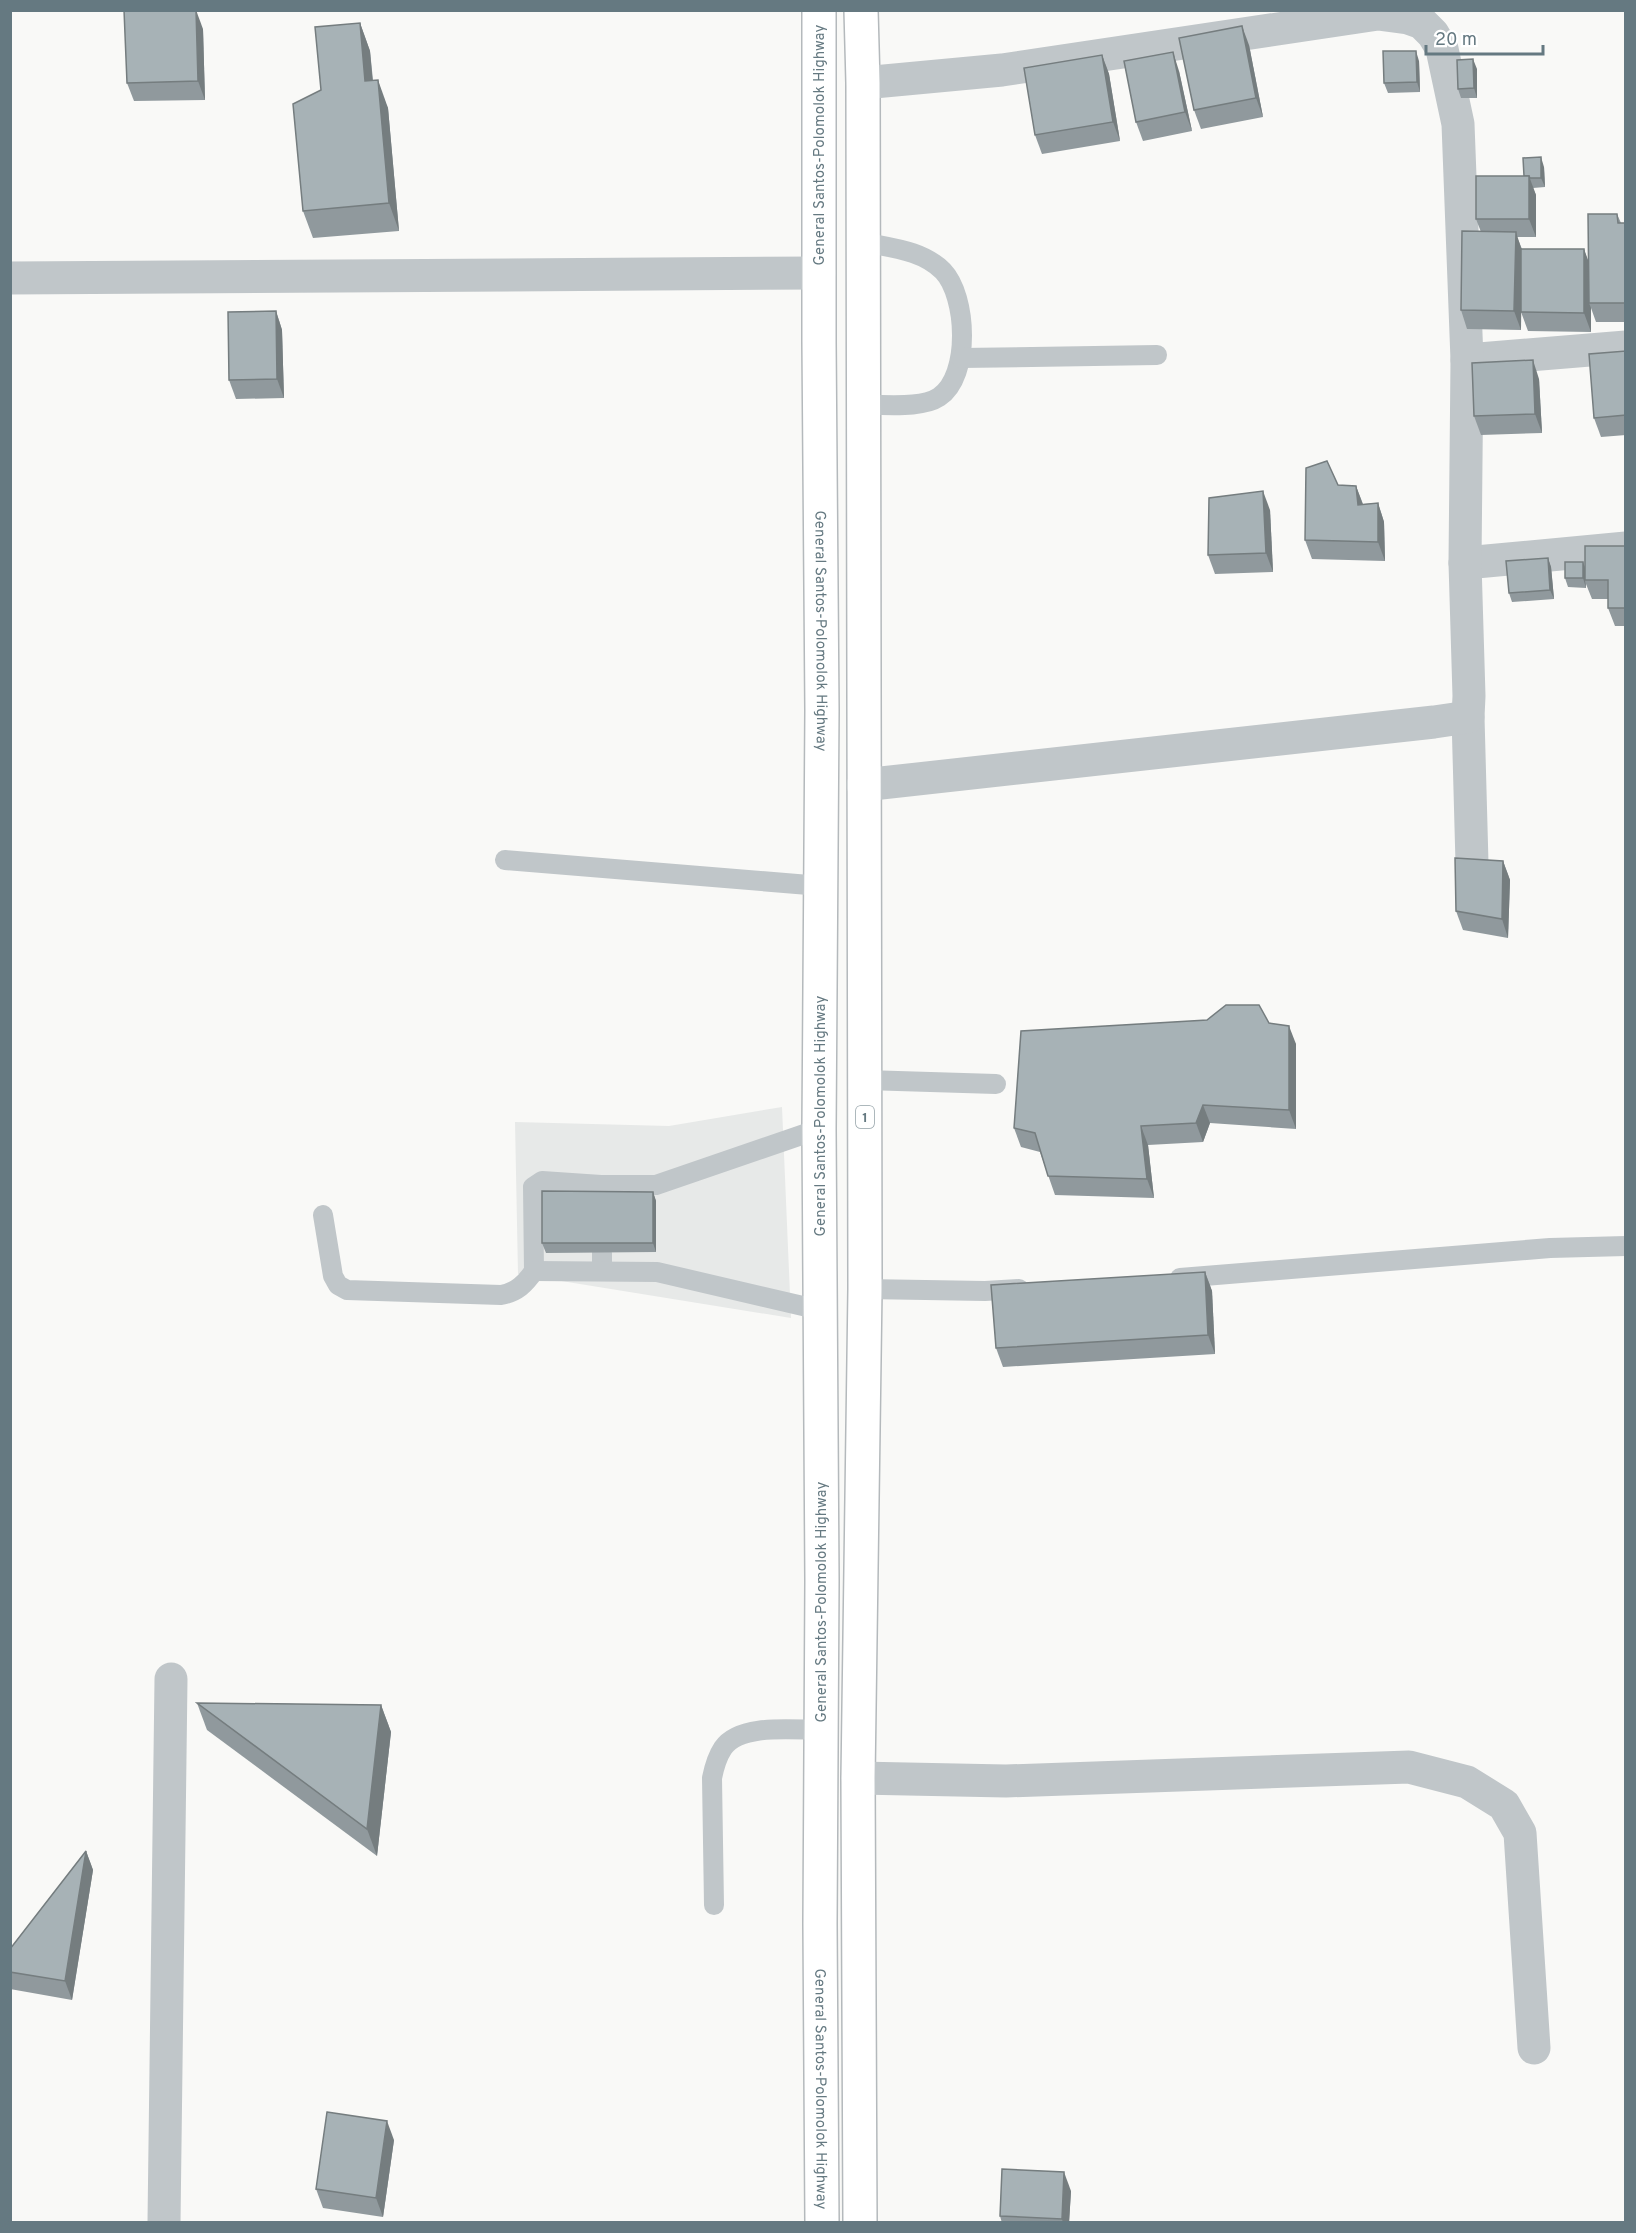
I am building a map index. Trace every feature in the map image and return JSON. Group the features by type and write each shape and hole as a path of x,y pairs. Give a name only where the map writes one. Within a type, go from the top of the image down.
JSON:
{"highway":[{"name":"General Santos-Polomolok Highway","path":"819,10 822,710 819,1129 822,2223"},
{"name":"1","path":"860,2223 858,1778 865,1289 861,10"}],"street":[{"path":"863,83 1002,70 1378,14 1408,18 1422,23 1433,34 1442,49 1458,124 1467,360 1465,563 1472,863"},
{"path":"10,278 819,273"},
{"path":"1467,360 1626,347"},
{"path":"1465,563 1626,548"},
{"path":"863,785 1389,729 1468,717"},
{"path":"164,2223 171,1678"},
{"path":"858,1778 1006,1781 1409,1767 1467,1782 1504,1805 1520,1833 1534,2048"}],"lane":[{"path":"863,242 907,250 926,258 944,272 960,302 961,358 957,374 950,387 939,398 922,404 863,405"},
{"path":"961,358 1157,355"},
{"path":"505,860 821,886"},
{"path":"865,1080 996,1084"},
{"path":"323,1215 333,1276 338,1285 347,1290 501,1295 520,1288 534,1271 533,1187 542,1182 601,1193 656,1185 819,1129"},
{"path":"1159,1280 1550,1248 1626,1246"},
{"path":"534,1271 602,1262 657,1272 820,1310"},
{"path":"865,1289 985,1291 1043,1288"},
{"path":"714,1905 712,1778 716,1762 724,1746 738,1735 758,1731 821,1730"}],"shaded area":[{"path":"782,1107 791,1318 518,1274 515,1122 669,1126"}],"building":[{"path":"124,10 196,10 198,81 127,83"},
{"path":"360,23 365,81 378,80 389,203 303,211 293,104 321,90 315,27"},
{"path":"1242,26 1256,98 1194,110 1179,38"},
{"path":"1383,51 1416,51 1417,82 1384,83"},
{"path":"1173,52 1185,112 1136,122 1124,61"},
{"path":"1102,55 1113,122 1035,135 1024,68"},
{"path":"1473,59 1474,88 1458,89 1457,60"},
{"path":"1541,157 1541,178 1524,176 1523,158"},
{"path":"1476,176 1529,176 1529,219 1476,219"},
{"path":"1588,214 1617,214 1618,223 1626,223 1626,303 1589,303"},
{"path":"1462,231 1516,232 1514,311 1461,310"},
{"path":"1521,249 1584,249 1584,313 1521,312"},
{"path":"276,311 277,379 229,380 228,312"},
{"path":"1626,351 1626,415 1594,418 1589,354"},
{"path":"1533,360 1535,414 1474,416 1472,363"},
{"path":"1327,461 1338,485 1356,486 1358,505 1378,503 1378,542 1305,540 1306,468"},
{"path":"1263,491 1266,553 1208,555 1209,498"},
{"path":"1585,546 1626,546 1626,608 1608,608 1608,580 1585,580"},
{"path":"1548,558 1550,590 1509,593 1506,561"},
{"path":"1565,562 1583,562 1583,578 1565,578"},
{"path":"1455,858 1503,861 1502,919 1456,911"},
{"path":"1226,1005 1259,1005 1269,1023 1289,1026 1289,1110 1203,1105 1196,1123 1141,1126 1147,1179 1048,1176 1035,1133 1014,1128 1021,1031 1207,1020"},
{"path":"542,1191 653,1192 653,1243 542,1243"},
{"path":"1205,1272 1208,1335 996,1348 991,1285"},
{"path":"197,1703 381,1705 367,1829"},
{"path":"86,1851 65,1981 10,1972 10,1949"},
{"path":"327,2112 387,2121 376,2198 316,2189"},
{"path":"1002,2169 1064,2172 1062,2219 1000,2216"}]}
